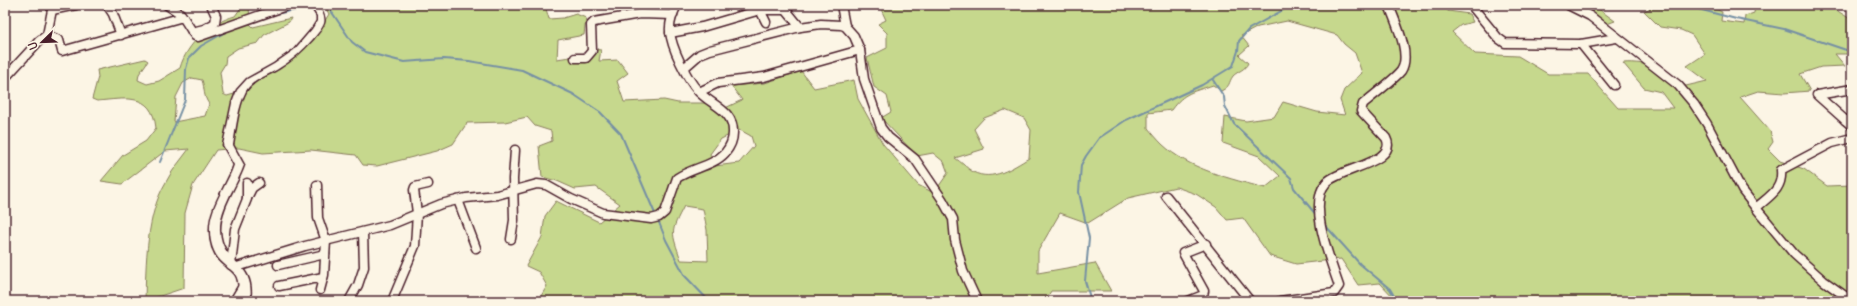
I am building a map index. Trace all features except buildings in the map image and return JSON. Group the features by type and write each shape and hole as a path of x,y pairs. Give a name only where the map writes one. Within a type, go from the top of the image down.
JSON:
{"street":[{"path":"47,36 53,8 76,5"},
{"path":"107,5 113,14 121,34"},
{"path":"167,5 174,8 183,17 196,37 200,37 279,7 289,5"},
{"path":"192,32 204,29 215,23 216,16 211,5"},
{"path":"234,266 390,225 441,204 458,200 492,196 537,184 546,185 571,199 603,213 620,217 655,218 665,212 669,205 677,178 711,163 723,155 730,147 734,133 730,118 699,92 688,78 670,40 672,15 677,5"},
{"path":"841,5 845,26 854,36 860,50 864,79 876,115 888,137 915,159 942,199 952,219 963,271 976,301"},
{"path":"1280,301 1329,294 1336,290 1339,286 1320,225 1321,216 1319,202 1322,190 1329,181 1340,174 1384,156 1389,148 1384,136 1363,115 1361,111 1363,104 1401,71 1403,64 1405,56 1401,38 1389,5"},
{"path":"1472,5 1498,38 1505,43 1581,44 1616,38"},
{"path":"1568,5 1590,16 1616,38 1678,85 1708,124 1742,190 1756,208 1794,254 1824,281 1852,300"},
{"path":"244,301 245,284 234,266 220,253 216,240 216,225 221,204 239,165 228,145 237,103 242,90 250,81 277,66 297,52 316,30 321,21 321,16 315,7"},
{"path":"670,33 702,27 758,8 786,10 800,27"},
{"path":"758,8 766,22"},
{"path":"575,58 586,58 591,53 594,39 591,25 594,22 640,14 672,15"},
{"path":"5,78 39,41 47,36 60,39 62,42 62,51 183,17"},
{"path":"684,68 700,54 710,50 800,27 821,24 845,26"},
{"path":"1581,44 1614,85"},
{"path":"699,92 718,83 764,76 860,50"},
{"path":"1852,89 1817,95 1848,120 1852,126"},
{"path":"1756,208 1777,190 1782,179 1781,170 1832,143 1852,138"},
{"path":"511,239 514,227 515,200 513,190 515,150"},
{"path":"247,183 247,199"},
{"path":"234,266 235,229 252,188 259,183"},
{"path":"392,301 415,246 417,213 415,187 428,184"},
{"path":"317,185 318,218 326,241 324,278 320,290"},
{"path":"1166,196 1206,244 1250,301"},
{"path":"458,200 476,248"},
{"path":"349,301 358,285 364,267 363,232"},
{"path":"1188,301 1203,296 1204,291 1183,253 1206,244"},
{"path":"278,265 325,254"},
{"path":"279,286 324,278"},
{"path":"234,301 245,284"}],"green space":[{"path":"1687,4 1705,6 1722,12 1721,21 1744,24 1745,16 1754,13 1755,5 1828,5 1852,20 1852,54 1835,54 1845,66 1821,67 1800,74 1810,91 1784,93 1758,91 1740,97 1770,131 1773,142 1768,149 1780,161 1804,169 1827,186 1852,185 1852,301 1397,301 1380,283 1358,285 1341,259 1296,264 1270,256 1243,218 1227,220 1216,207 1196,194 1176,187 1128,198 1088,223 1060,213 1038,251 1038,273 1095,263 1111,291 1051,291 1045,301 538,301 547,286 539,272 526,266 542,237 545,216 556,201 599,222 620,204 596,187 575,189 557,181 542,177 539,146 552,141 551,131 535,126 527,117 505,122 467,123 453,144 437,151 377,166 363,165 356,155 311,150 263,153 239,148 216,150 193,185 185,213 184,288 145,301 148,240 154,209 159,195 168,178 189,149 165,151 122,184 101,181 123,155 146,141 156,128 149,108 143,103 126,99 97,101 92,99 98,77 97,70 145,59 148,61 139,74 138,80 147,84 159,81 180,68 188,50 201,35 208,29 226,19 235,16 240,9 237,5 249,5 250,24 253,27 291,18 289,22 264,35 258,43 238,48 226,56 225,64 220,72 223,94 227,96 245,91 253,82 305,48 318,32 329,14 324,5 573,5 546,9 549,19 563,18 576,14 586,18 584,35 558,40 557,59 589,54 592,49 601,50 599,61 618,60 628,73 617,81 624,102 664,100 678,103 706,103 719,111 742,100 731,86 765,83 801,71 814,88 854,80 858,99 883,144 918,185 934,193 948,173 944,162 933,153 917,156 881,118 891,112 887,96 874,87 867,58 887,48 887,33 878,24 886,20 879,5 1441,5 1448,11 1469,14 1473,22 1461,25 1452,32 1475,54 1518,56 1548,74 1588,74 1618,108 1673,108 1661,92 1644,88 1623,63 1649,65 1657,68 1686,86 1707,81 1687,66 1705,54 1692,35 1681,30 1660,27 1644,11 1651,8 1649,5","holes":["1287,21 1337,35 1344,44 1355,53 1362,73 1344,90 1340,100 1345,115 1317,112 1283,102 1274,117 1246,121 1225,117 1223,143 1259,156 1280,176 1265,188 1238,181 1197,167 1172,153 1148,128 1148,113 1171,110 1180,99 1194,91 1213,85 1221,91 1226,88 1233,76 1248,63 1239,55 1249,46 1241,36 1258,27","192,78 202,80 205,95 209,104 205,116 174,122 176,97 183,83","1005,110 1024,118 1031,130 1029,158 1016,166 995,175 980,175 973,172 955,158 984,149 974,129 984,118","740,130 751,136 754,146 739,163 715,166 710,154 721,139","684,206 703,209 707,230 708,261 681,260 674,237 674,227"]},
{"path":"1557,5 1593,5 1615,21 1604,25 1582,9 1566,9"}],"waterway":[{"path":"275,14 322,5"},
{"path":"327,5 352,42 365,52 404,62 444,59 469,61 522,70 573,94 600,112 621,134 656,216"},
{"path":"1091,301 1085,281 1089,238 1079,192 1081,165 1086,156 1099,138 1126,120 1202,85 1233,66 1238,51 1239,41 1249,29 1292,5"},
{"path":"1683,5 1736,19 1784,29 1852,52"},
{"path":"160,162 185,100 186,69 189,58 201,46 229,30"},
{"path":"1213,80 1224,97 1225,106 1234,124 1291,178 1294,188 1317,216"},
{"path":"658,220 666,240 685,276 709,301"},
{"path":"1324,224 1360,264 1390,289 1397,301"}]}
